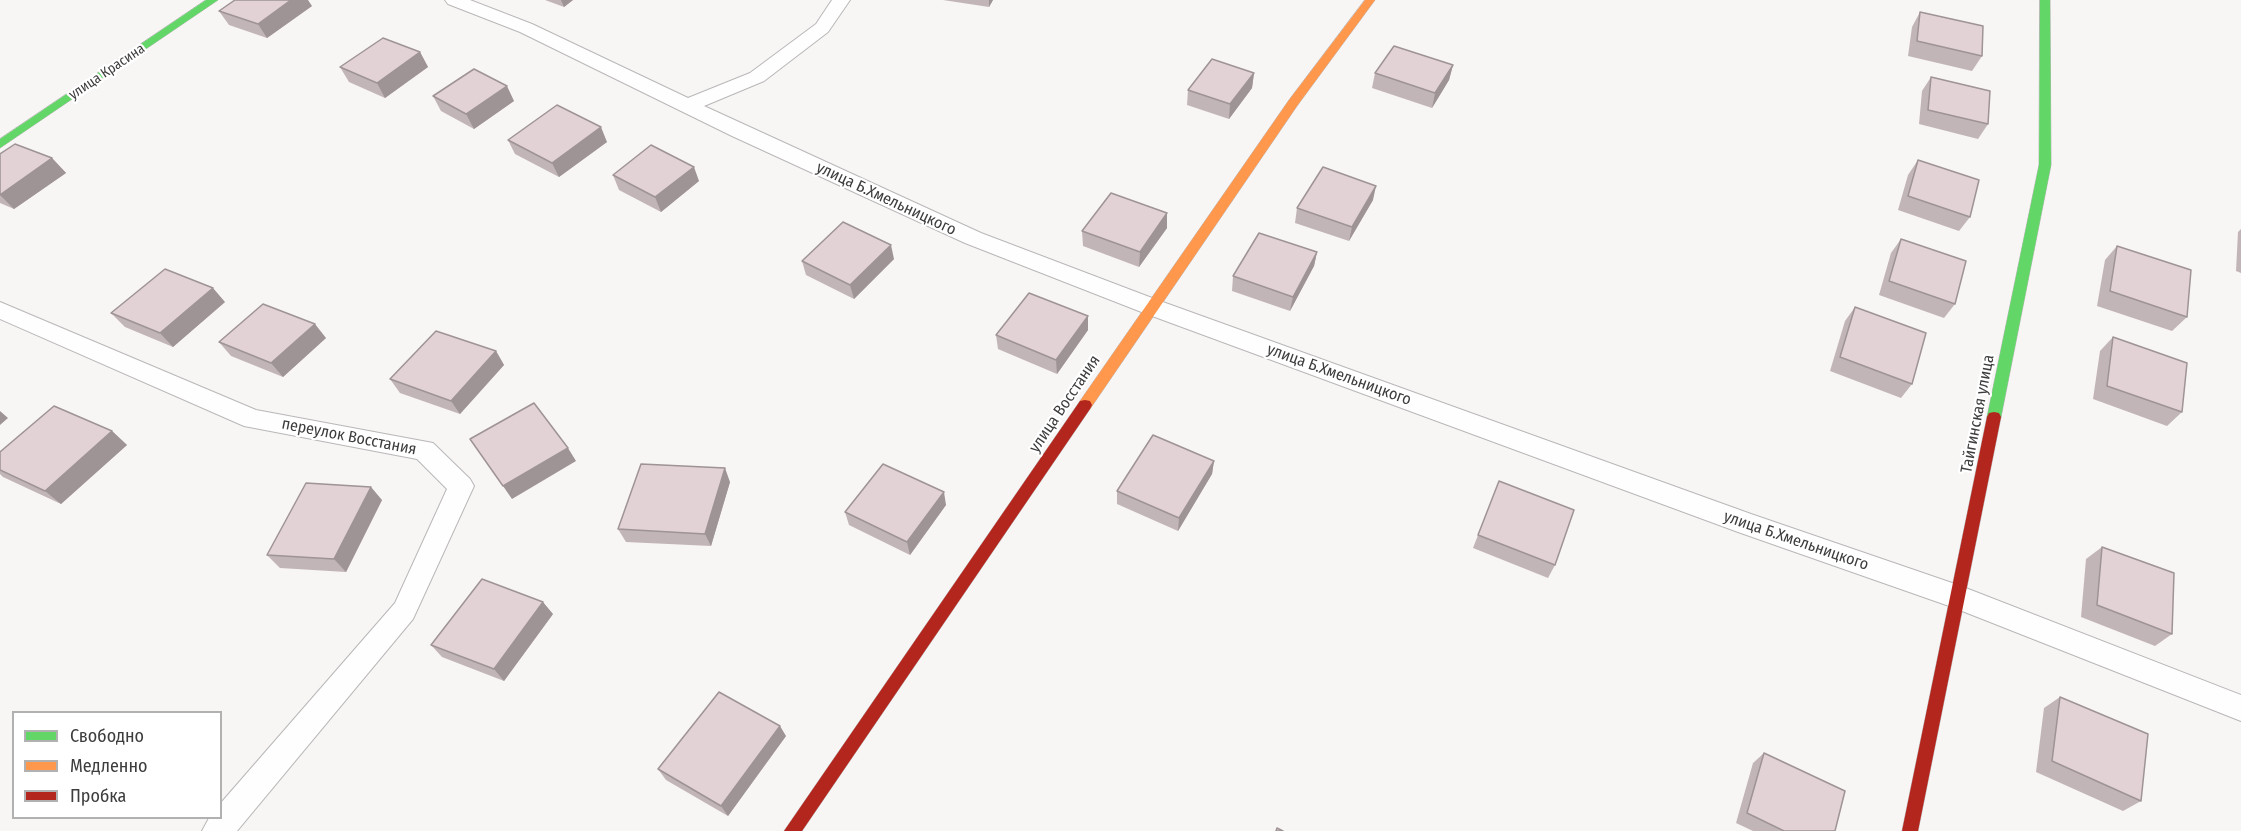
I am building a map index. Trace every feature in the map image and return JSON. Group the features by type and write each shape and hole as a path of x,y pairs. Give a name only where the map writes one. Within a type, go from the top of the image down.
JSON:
{"street":[{"name":"улица Красина","path":"0,144 213,0"},
{"name":"улица Восстания","path":"792,831 1293,103 1370,0"},
{"name":"Тайгинская улица","path":"1910,831 2045,165 2045,0"}],"lane":[{"name":"улица Б.Хмельницкого","path":"454,0 526,28 687,106 973,238 1152,307 1747,524 1958,597 2241,708"},
{"path":"687,106 757,77 822,28 841,0"},
{"name":"переулок Восстания","path":"0,310 253,419 424,450 461,486 404,611 217,831"}],"building":[{"path":"235,0 291,0 258,24 219,11"},
{"path":"1920,12 1983,26 1982,56 1917,41"},
{"path":"383,38 420,52 377,83 340,67"},
{"path":"1394,46 1453,65 1435,93 1375,73"},
{"path":"1212,59 1254,73 1230,104 1188,90"},
{"path":"474,69 507,86 466,114 433,96"},
{"path":"1931,77 1990,91 1988,124 1928,110"},
{"path":"557,105 601,127 552,163 508,140"},
{"path":"15,144 52,158 0,195 0,154"},
{"path":"651,145 694,167 655,197 613,175"},
{"path":"1918,160 1979,180 1970,217 1908,196"},
{"path":"1323,167 1376,186 1352,227 1297,208"},
{"path":"1111,193 1167,213 1140,252 1082,231"},
{"path":"843,222 891,245 850,285 802,261"},
{"path":"1259,233 1317,252 1293,297 1233,276"},
{"path":"1901,239 1966,261 1955,304 1889,281"},
{"path":"2117,246 2191,270 2187,317 2110,291"},
{"path":"165,269 213,288 160,333 111,313"},
{"path":"1029,293 1088,316 1056,360 996,335"},
{"path":"263,304 315,324 271,363 219,342"},
{"path":"1855,307 1926,333 1912,384 1840,357"},
{"path":"436,331 496,351 451,401 390,379"},
{"path":"2113,337 2187,363 2182,412 2107,386"},
{"path":"534,403 568,448 503,486 470,439"},
{"path":"54,406 112,431 45,491 0,470 0,452"},
{"path":"1153,435 1214,461 1179,518 1117,491"},
{"path":"641,464 725,468 705,534 618,529"},
{"path":"883,464 944,492 907,542 845,512"},
{"path":"1499,481 1574,510 1555,565 1478,535"},
{"path":"306,483 371,487 334,559 267,555"},
{"path":"2102,547 2174,573 2172,634 2097,605"},
{"path":"482,579 543,602 494,669 431,645"},
{"path":"719,692 780,726 721,806 658,769"},
{"path":"2060,697 2148,734 2141,801 2052,761"},
{"path":"1764,753 1845,791 1835,831 1784,831 1747,813"}],"traffic: fast":[{"path":"0,144 213,0"},
{"path":"1994,417 2045,165 2045,0"}],"traffic: slow":[{"path":"1085,405 1293,103 1370,0"}],"traffic: jam":[{"path":"792,831 1085,405"},
{"path":"1910,831 1994,417"}]}
